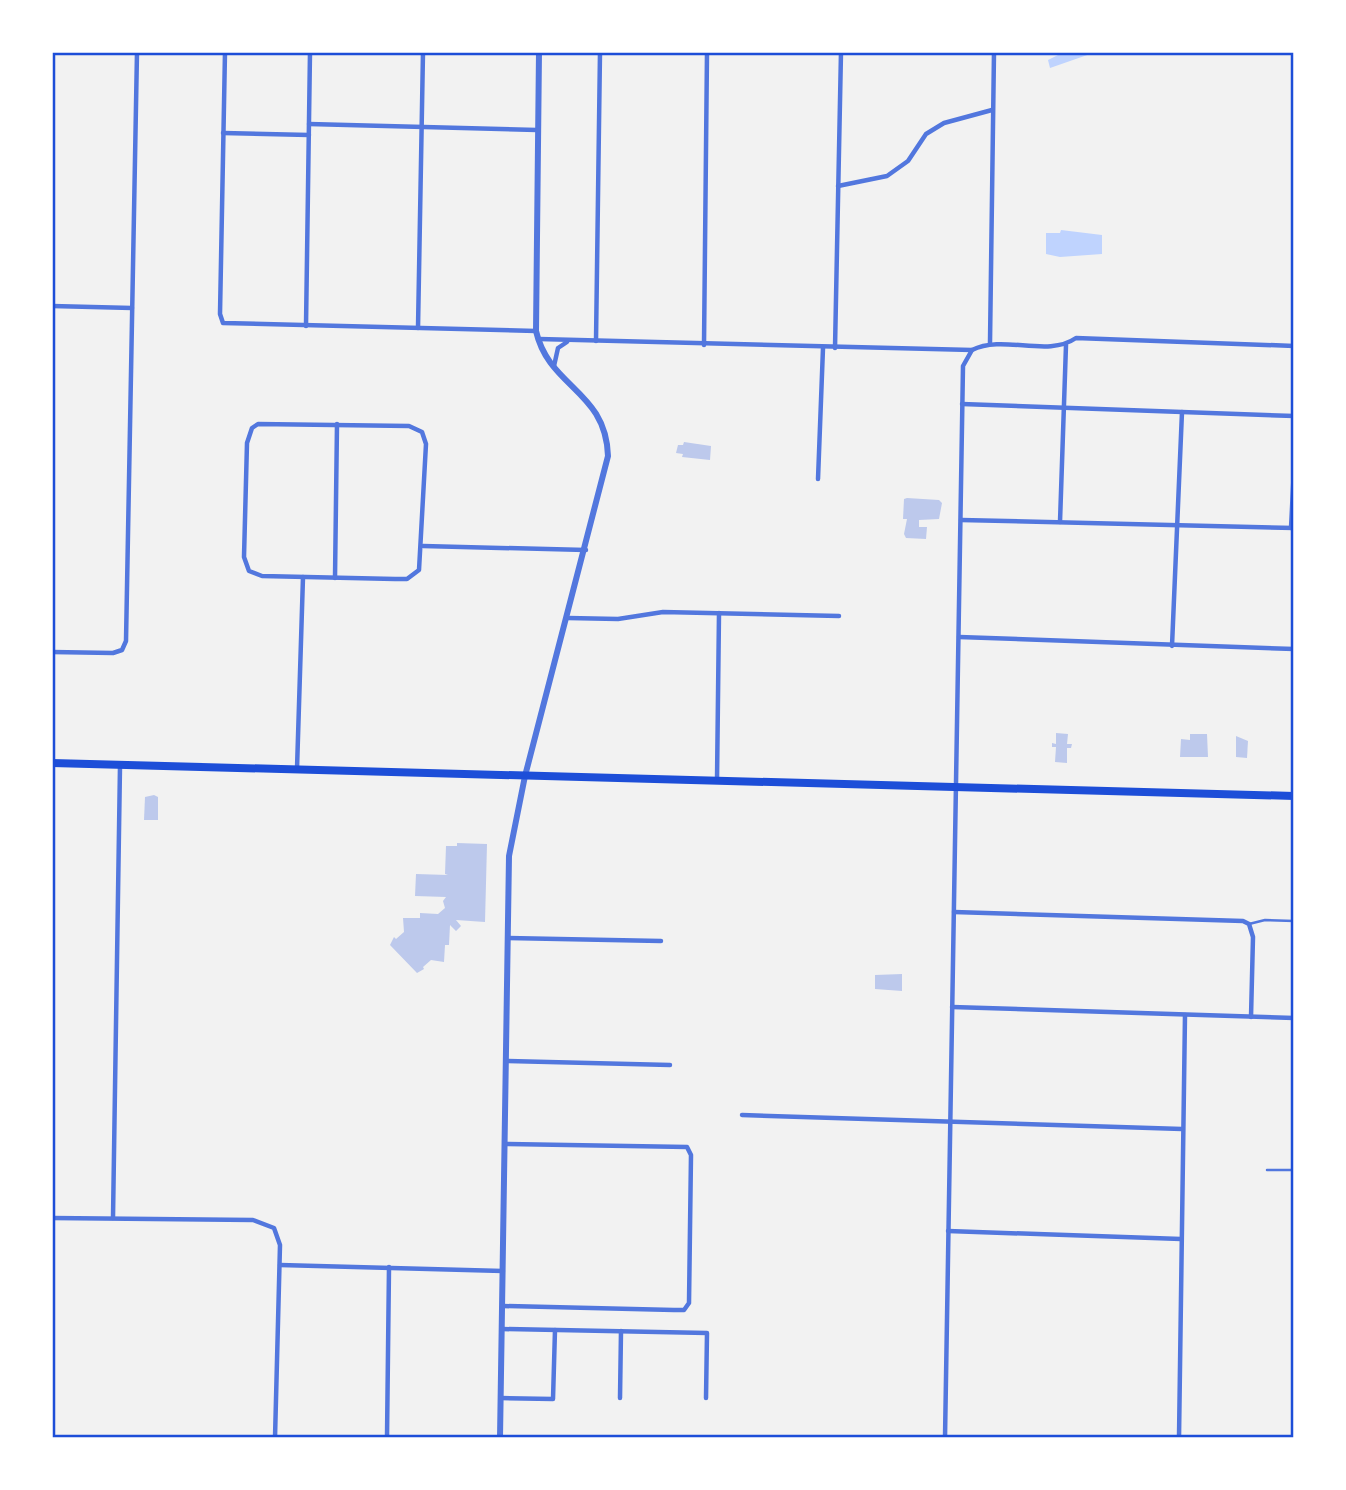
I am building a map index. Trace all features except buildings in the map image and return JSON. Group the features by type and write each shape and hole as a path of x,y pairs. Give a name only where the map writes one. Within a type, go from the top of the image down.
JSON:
{"highway":[{"path":"52,763 1293,796"}],"street":[{"path":"52,652 113,653 122,650 126,641 136,52"},
{"path":"225,52 220,314 223,323 233,326 536,331"},
{"path":"306,326 310,52"},
{"path":"418,328 424,52"},
{"path":"500,1437 509,856 525,776 606,470 605,432 591,404 554,369 543,354 536,331 539,52"},
{"path":"596,341 600,52"},
{"path":"704,345 707,52"},
{"path":"835,348 841,52"},
{"path":"990,343 994,52"},
{"path":"838,186 887,176 908,161 926,134 944,123 992,110"},
{"path":"309,124 537,130"},
{"path":"223,134 309,135"},
{"path":"52,306 132,308"},
{"path":"538,339 972,350 990,343 1066,345 1076,338 1293,346"},
{"path":"554,369 558,348 571,340"},
{"path":"1060,522 1066,345"},
{"path":"818,479 823,348"},
{"path":"945,1437 962,404 963,366 972,350"},
{"path":"962,404 1293,416"},
{"path":"1172,646 1182,412"},
{"path":"258,424 337,424 409,426 422,432 426,444 423,546 419,570 407,579 262,576 249,571 245,564 248,434 258,424"},
{"path":"335,578 337,424"},
{"path":"961,520 1292,528 1293,468"},
{"path":"423,546 586,550"},
{"path":"297,770 303,577"},
{"path":"568,618 618,619 663,612 839,616"},
{"path":"717,781 719,614"},
{"path":"959,637 1293,649"},
{"path":"113,1218 120,765"},
{"path":"954,912 1236,919 1249,924 1253,937 1251,1017"},
{"path":"507,938 661,941"},
{"path":"952,1007 1293,1018"},
{"path":"1179,1437 1185,1015"},
{"path":"506,1061 670,1065"},
{"path":"742,1115 1182,1129"},
{"path":"503,1306 684,1310 689,1303 691,1155 687,1147 505,1144"},
{"path":"52,1218 253,1220 274,1228 280,1245 275,1437"},
{"path":"948,1231 1181,1239"},
{"path":"280,1265 504,1271"},
{"path":"387,1437 389,1267"},
{"path":"502,1329 707,1333 706,1398"},
{"path":"501,1398 553,1399 555,1330"},
{"path":"620,1398 621,1331"}],"lane":[{"path":"1249,924 1265,920 1293,921"},
{"path":"1267,1170 1293,1170"}],"water":[{"path":"1062,53 1093,53 1050,68 1048,60"},
{"path":"1061,230 1102,235 1102,254 1060,257 1046,254 1046,233 1060,233"}]}
